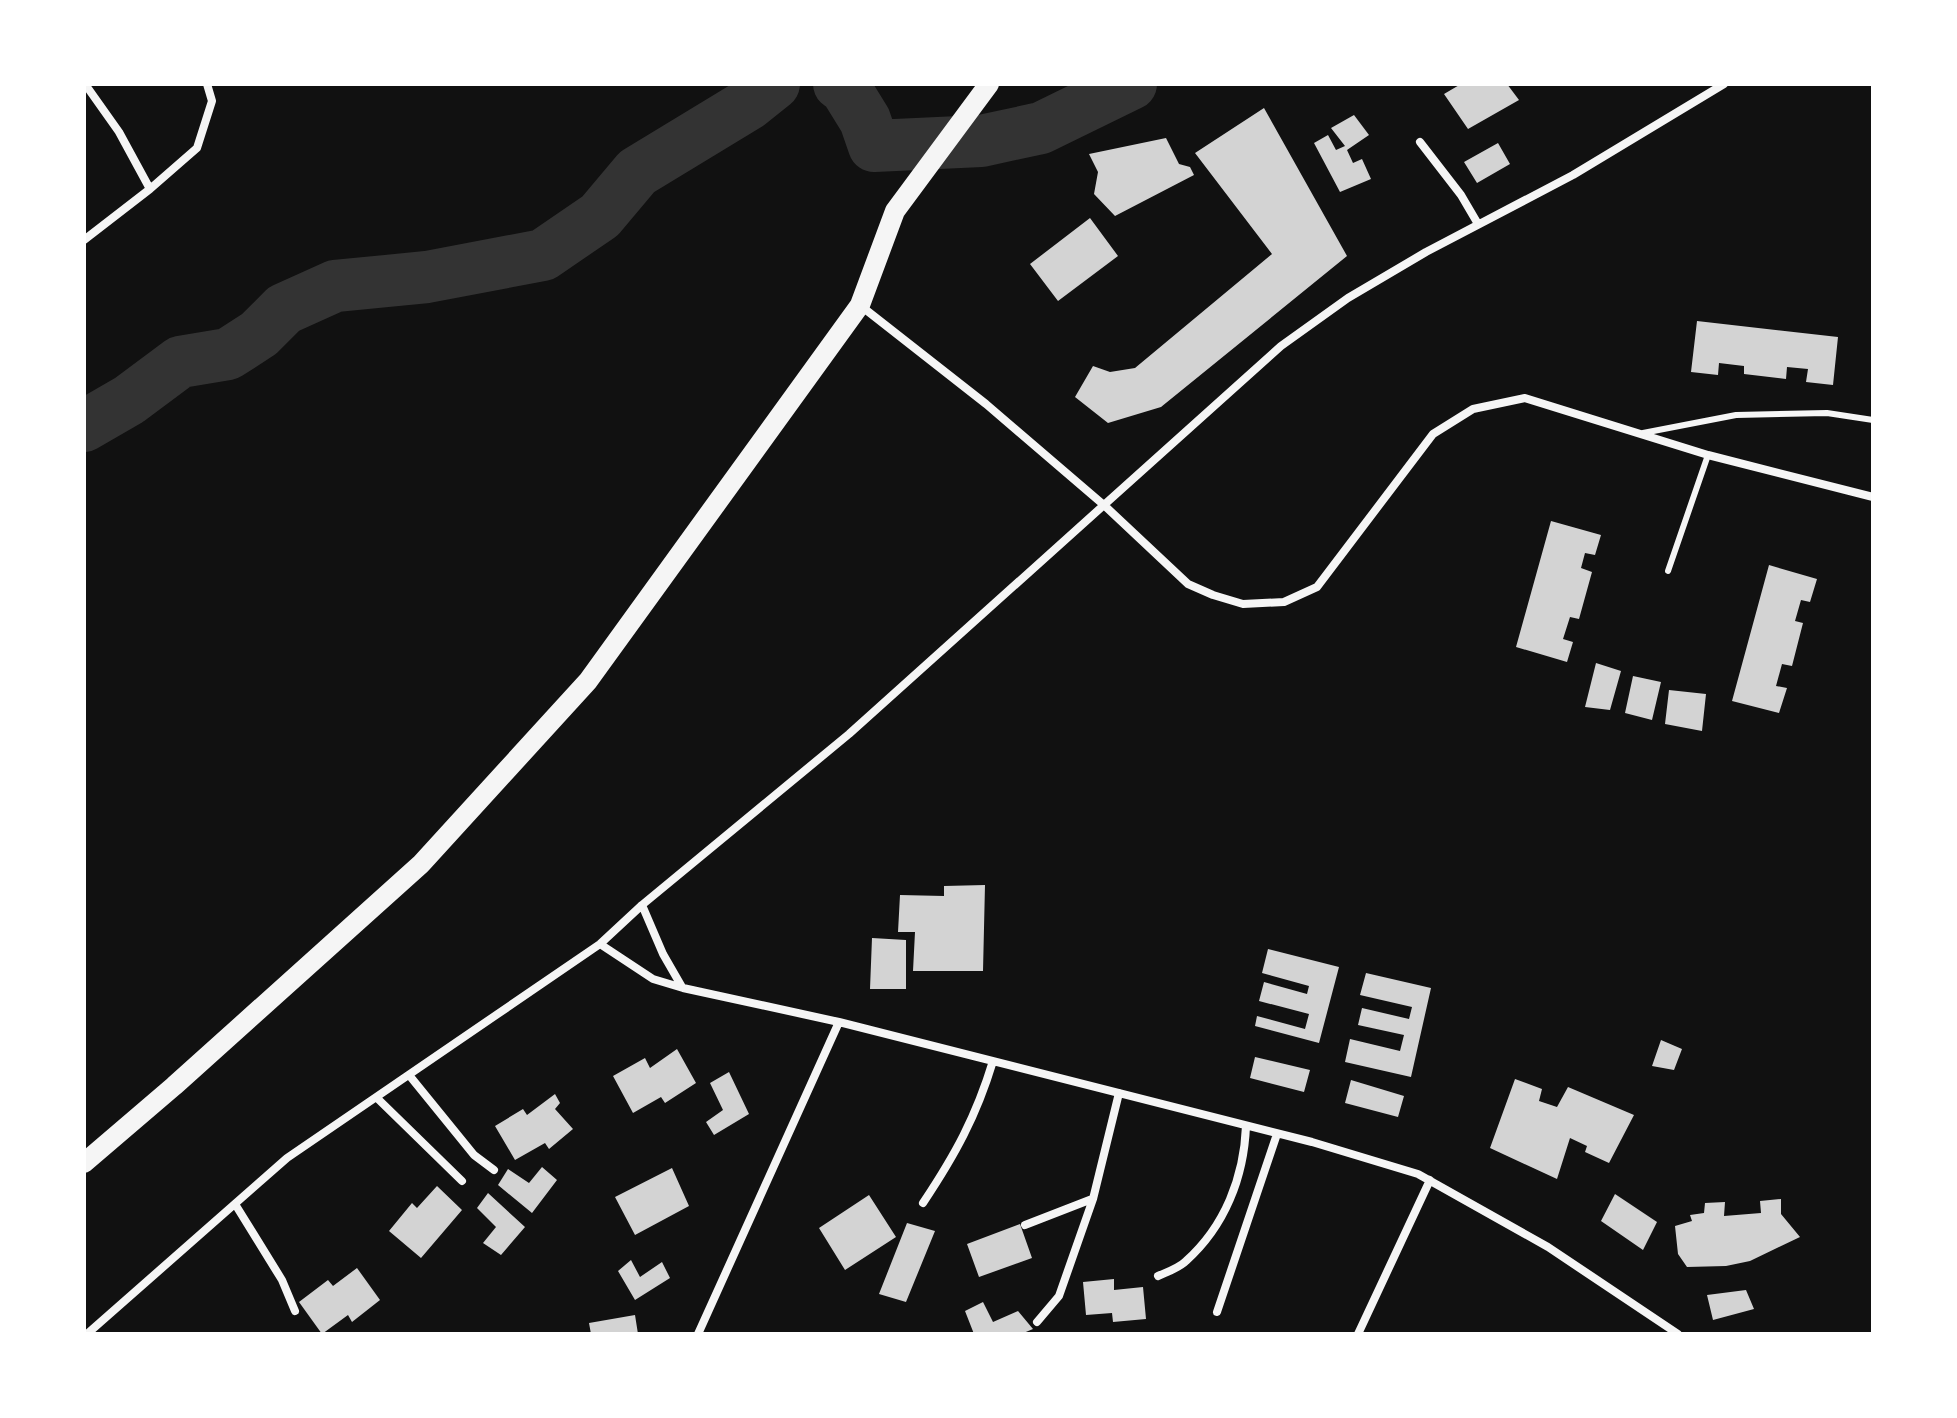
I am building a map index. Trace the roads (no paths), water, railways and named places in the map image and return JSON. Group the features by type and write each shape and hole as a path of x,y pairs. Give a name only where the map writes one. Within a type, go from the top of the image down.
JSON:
{"main road":[{"path":"84,1163 421,864 588,681 860,305 895,211 989,84"}],"street":[{"path":"85,84 119,132 150,189"},
{"path":"84,240 197,148 212,101 207,84"},
{"path":"87,1334 287,1158 600,944 642,905 849,734 1281,346 1348,298 1478,224 1573,175 1724,84"},
{"path":"1420,142 1461,195 1478,224"},
{"path":"860,305 986,404 1105,506 1188,584 1243,604 1284,602 1317,587 1433,434 1473,409 1525,398 1708,455 1873,497"},
{"path":"642,905 663,954 683,988"},
{"path":"600,944 653,979 683,988 839,1022 1277,1134 1418,1174 1548,1247 1678,1334"},
{"path":"698,1334 839,1022"},
{"path":"923,1203 957,1152 982,1099 993,1061"},
{"path":"409,1075 474,1155 494,1170"},
{"path":"1037,1322 1059,1296 1093,1199 1119,1093"},
{"path":"377,1098 462,1181"},
{"path":"1158,1276 1184,1263 1215,1229 1235,1190 1245,1155 1246,1126"},
{"path":"1217,1312 1277,1134"},
{"path":"1358,1334 1430,1180"},
{"path":"1025,1225 1093,1199"},
{"path":"235,1204 282,1280 295,1311"}],"lane":[{"path":"1641,434 1736,415 1827,413 1873,420"},
{"path":"1668,571 1708,455"}],"waterway":[{"path":"84,426 129,400 180,362 228,354 259,334 284,309 335,286 427,277 543,255 600,216 637,172 749,104 774,84"},
{"path":"839,84 844,86 865,120 874,146 981,141 1041,128 1131,84"}]}
